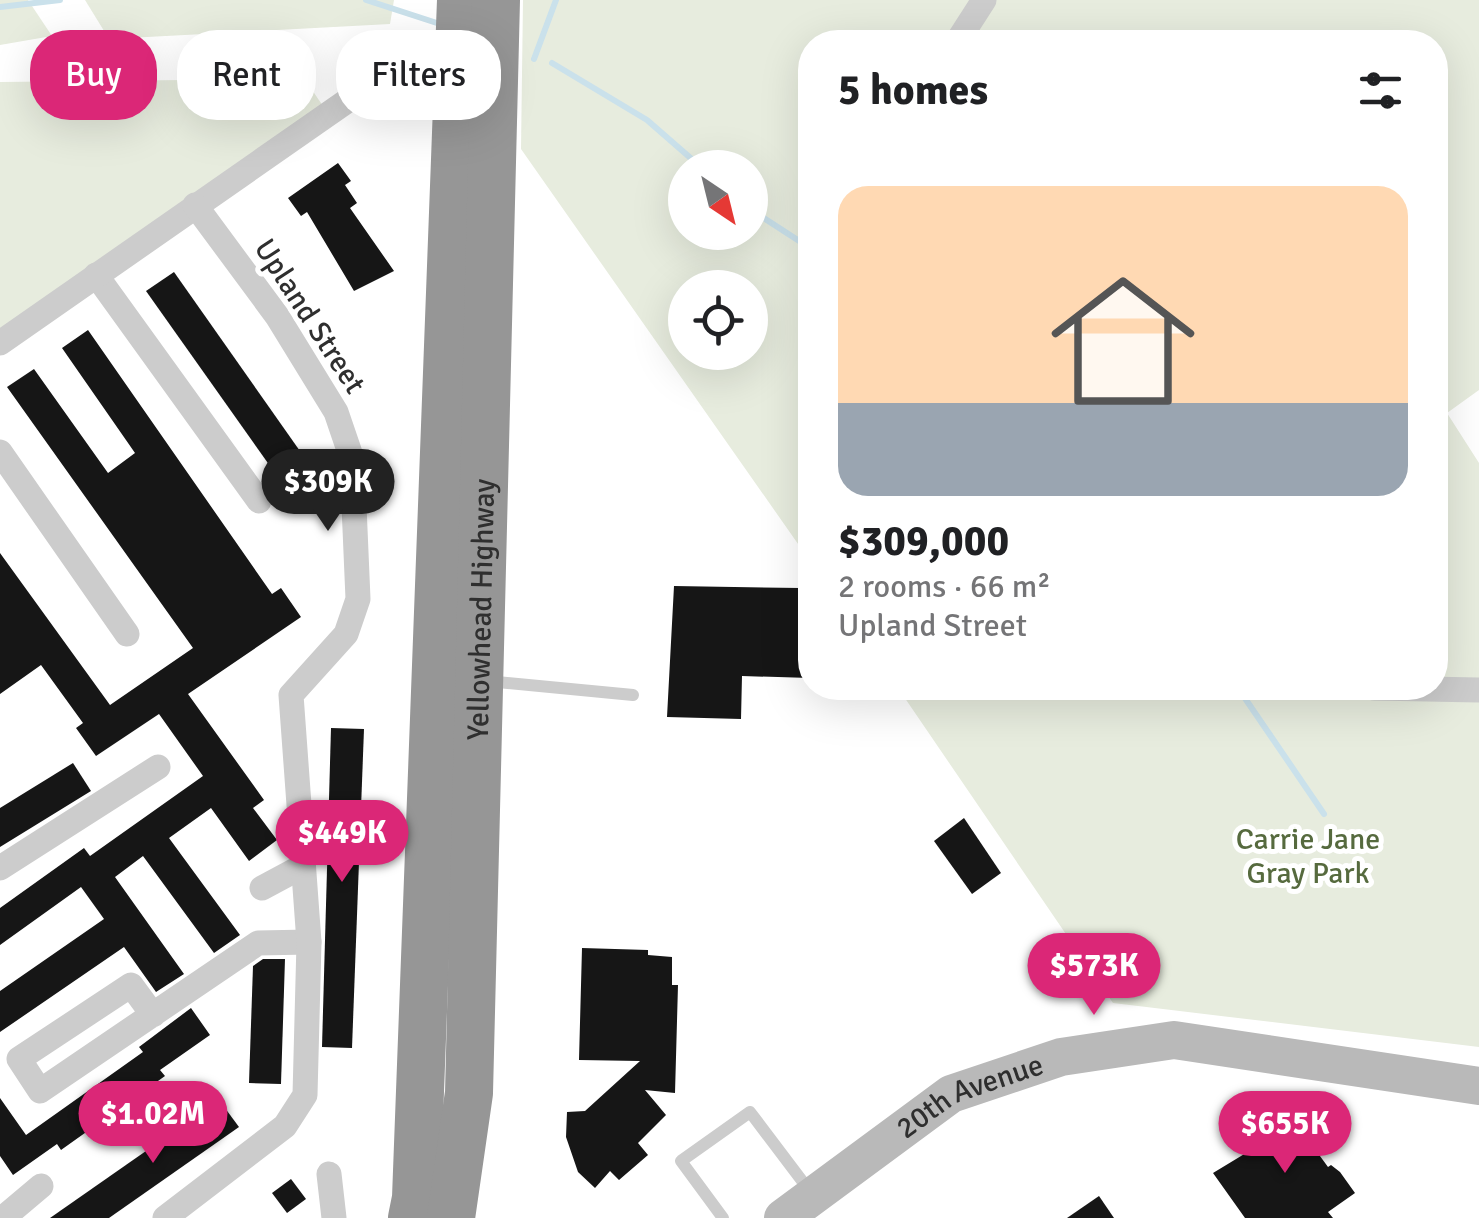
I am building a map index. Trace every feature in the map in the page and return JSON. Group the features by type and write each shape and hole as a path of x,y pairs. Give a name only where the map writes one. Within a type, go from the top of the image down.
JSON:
{"highway":[{"name":"Yellowhead Highway","path":"412,1218 416,1198 460,0"},
{"name":"Yellowhead Highway","path":"461,1205 468,1093 496,0"}],"street":[{"path":"965,30 984,0"},
{"path":"0,342 336,108"},
{"name":"Upland Street","path":"165,1218 285,1126 306,1095 310,942 291,695 346,634 358,600 352,459 336,412 196,205"},
{"path":"96,275 259,501"},
{"path":"0,452 127,634"},
{"path":"1448,689 1479,690"},
{"path":"0,868 158,767"},
{"path":"262,888 304,866"},
{"path":"152,1015 131,984 19,1059 40,1091 152,1015 258,943 310,942"},
{"name":"20th Avenue","path":"783,1218 951,1094 1061,1058 1174,1040 1474,1079"},
{"path":"330,1174 334,1218"},
{"path":"2,1218 41,1186"}],"lane":[{"path":"479,681 633,695"},
{"path":"723,1218 681,1161 750,1112 814,1196"}],"green space":[{"path":"0,0 28,0 48,30 30,30 30,40 0,45"},
{"path":"85,0 394,0 390,24 177,30 177,35 157,36 157,30 103,30"},
{"name":"Carrie Jane Gray Park","path":"523,0 1479,0 1479,390 1448,412 1448,30 798,30 798,544 676,370 768,370 768,270 668,270 668,359 521,149"},
{"path":"157,80 177,80 177,120 310,120 0,342 0,82 30,82 30,120 157,120"},
{"path":"316,96 325,109 316,115"},
{"name":"Carrie Jane Gray Park","path":"1448,415 1479,463 1479,1047 1113,1003 906,700 1448,700"}],"building":[{"path":"338,163 351,181 345,185 357,203 350,208 394,271 354,291 307,212 301,216 288,198"},
{"path":"174,272 314,471 287,490 146,291"},
{"path":"88,330 272,594 281,588 301,617 188,694 264,800 253,808 277,840 249,861 211,808 169,838 240,935 214,953 143,856 115,877 184,974 156,992 124,947 0,1032 0,991 104,919 81,887 0,945 0,908 84,848 90,856 203,776 159,714 96,756 76,728 83,723 41,665 0,694 0,553 110,705 193,648 7,387 34,369 108,473 135,453 62,348"},
{"path":"674,586 798,588 798,678 742,676 741,719 667,717"},
{"path":"331,728 364,729 352,1048 322,1047"},
{"path":"73,763 91,791 0,847 0,808"},
{"path":"964,818 1001,873 972,894 934,841"},
{"path":"582,948 648,950 648,955 672,957 672,985 678,985 675,1093 645,1090 666,1115 638,1143 648,1155 619,1180 610,1171 595,1188 578,1172 566,1137 567,1112 585,1111 640,1061 579,1060"},
{"path":"263,959 285,959 281,1084 249,1083 253,966"},
{"path":"191,1008 210,1035 160,1070 165,1076 61,1150 57,1144 13,1175 0,1156 0,1098 26,1135 143,1052 139,1047"},
{"path":"219,1100 239,1127 109,1218 50,1218"},
{"path":"1278,1112 1313,1117 1309,1141 1355,1193 1328,1212 1333,1218 1245,1218 1213,1173 1274,1136"},
{"path":"291,1179 306,1199 287,1213 272,1193"},
{"path":"1099,1196 1114,1218 1067,1218"}],"waterway":[{"path":"0,7 60,0"},
{"path":"366,0 443,25"},
{"path":"534,59 556,0"},
{"path":"552,63 647,120 681,150"},
{"path":"768,221 798,240"},
{"path":"1246,700 1324,814"}]}
